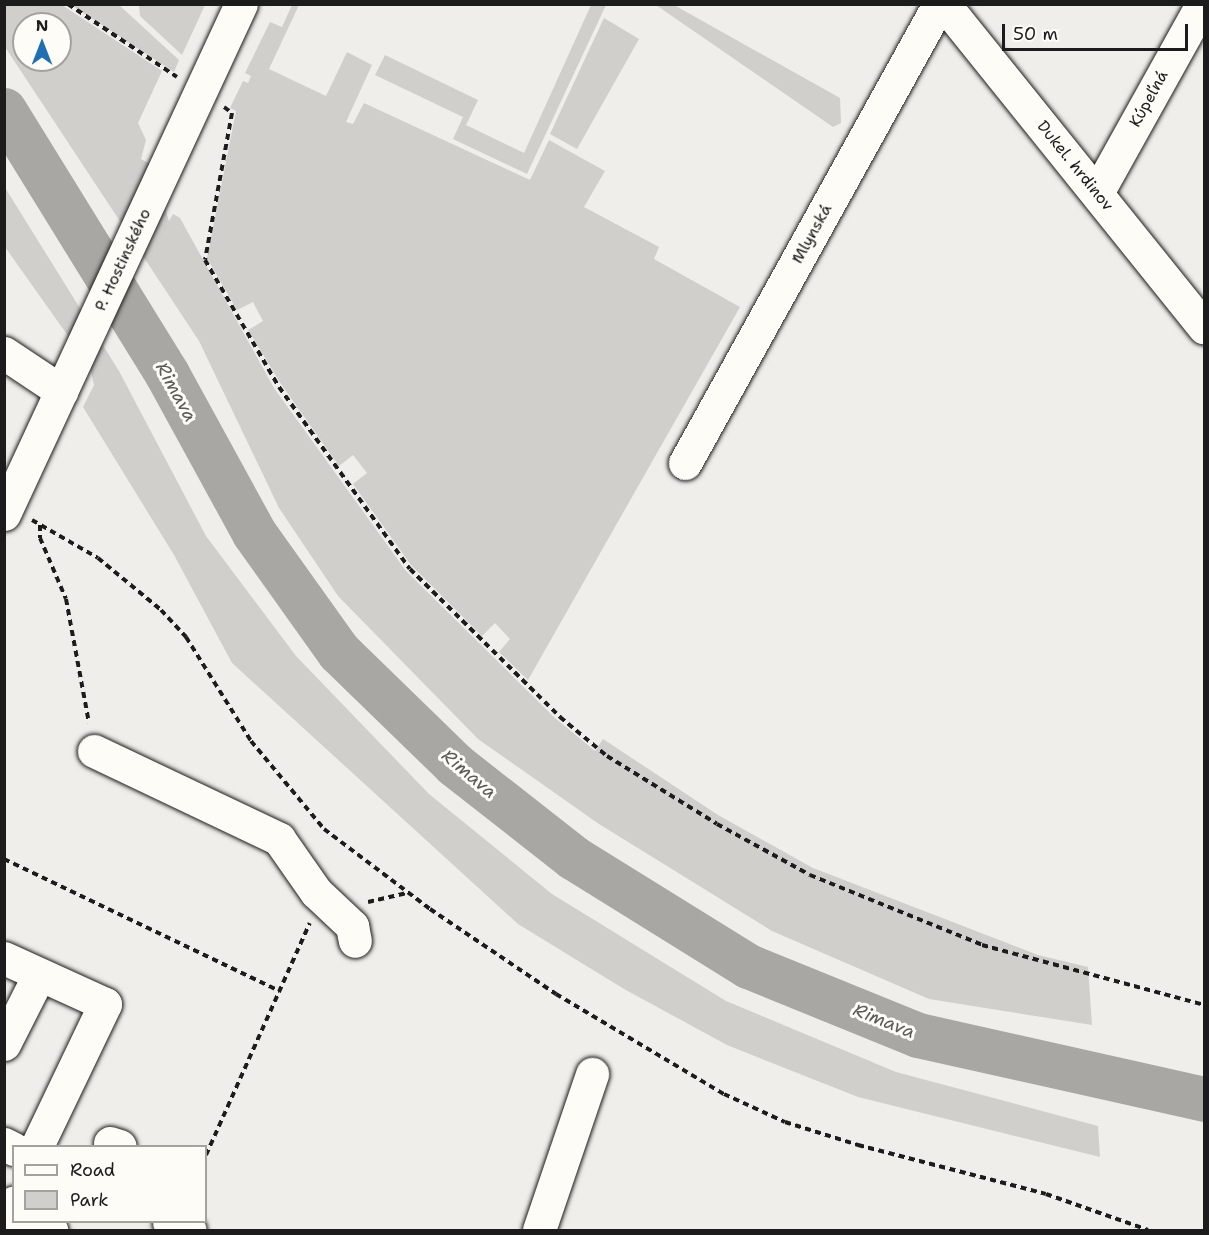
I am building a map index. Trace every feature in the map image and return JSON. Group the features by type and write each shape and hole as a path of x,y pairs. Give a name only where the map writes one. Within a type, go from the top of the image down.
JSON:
{"street":[{"name":"P. Hostinského","path":"6,510 241,4"},
{"name":"Mlynská","path":"685,464 939,4"},
{"name":"Dukel. hrdinov","path":"944,4 1204,327"},
{"name":"Kúpeľná","path":"1097,194 1202,4"},
{"path":"4,353 66,380"},
{"path":"94,751 279,839 316,892 341,912 352,926 355,940"},
{"path":"4,958 105,1004 37,1145"},
{"path":"4,1044 39,975"},
{"path":"539,1230 592,1074"},
{"path":"35,1223 51,1230"},
{"path":"174,1223 190,1230"}],"path":[{"path":"68,4 178,77"},
{"path":"220,105 232,113 205,260 279,387 410,569 560,717 607,756 717,824 810,875 982,945 1204,1005"},
{"path":"6,510 40,524 98,558 161,610 186,637 251,741 292,795 324,828 408,892 556,994 724,1094 785,1122 858,1145 1046,1194 1148,1230"},
{"path":"40,524 40,538 66,599 94,751"},
{"path":"4,858 280,991"},
{"path":"207,1153 309,924 376,898 408,892"}],"green space":[{"path":"139,4 205,5 182,55 140,16"},
{"path":"4,5 62,5 162,71 138,123 146,140 141,159 150,164 169,221 173,214 180,218 274,388 406,571 555,718 595,751 603,739 718,815 813,868 1038,955 1088,967 1092,1025 929,999 772,931 599,824 478,739 338,596 279,508 199,341 21,72 72,72 72,12 12,12 12,58 5,47"},
{"path":"71,5 119,5 179,60 174,72"},
{"path":"292,5 299,5 269,69 326,96 347,52 372,65 346,122 353,124 364,103 530,180 549,140 605,171 584,207 659,247 654,259 740,307 528,680 499,652 510,639 495,623 482,636 411,565 353,484 367,473 353,455 339,466 281,384 248,330 263,321 253,302 237,310 207,258 236,111 230,108 243,81 248,83 251,76 245,73 270,22 282,27"},
{"path":"591,5 606,5 527,174 453,139 463,117 375,75 385,55 478,100 466,125 524,153"},
{"path":"656,5 674,5 840,98 841,123 833,127"},
{"path":"604,18 639,39 577,149 550,134"},
{"path":"4,186 119,371 206,536 296,656 429,794 552,894 726,1001 896,1072 1098,1126 1100,1157 858,1097 727,1045 624,989 518,924 232,663 174,555 83,407 94,385 90,367 5,247"}],"waterway":[{"name":"Rimava","path":"4,110 167,374 254,533 339,652 454,764 574,858 748,966 918,1035 1204,1099"}]}
